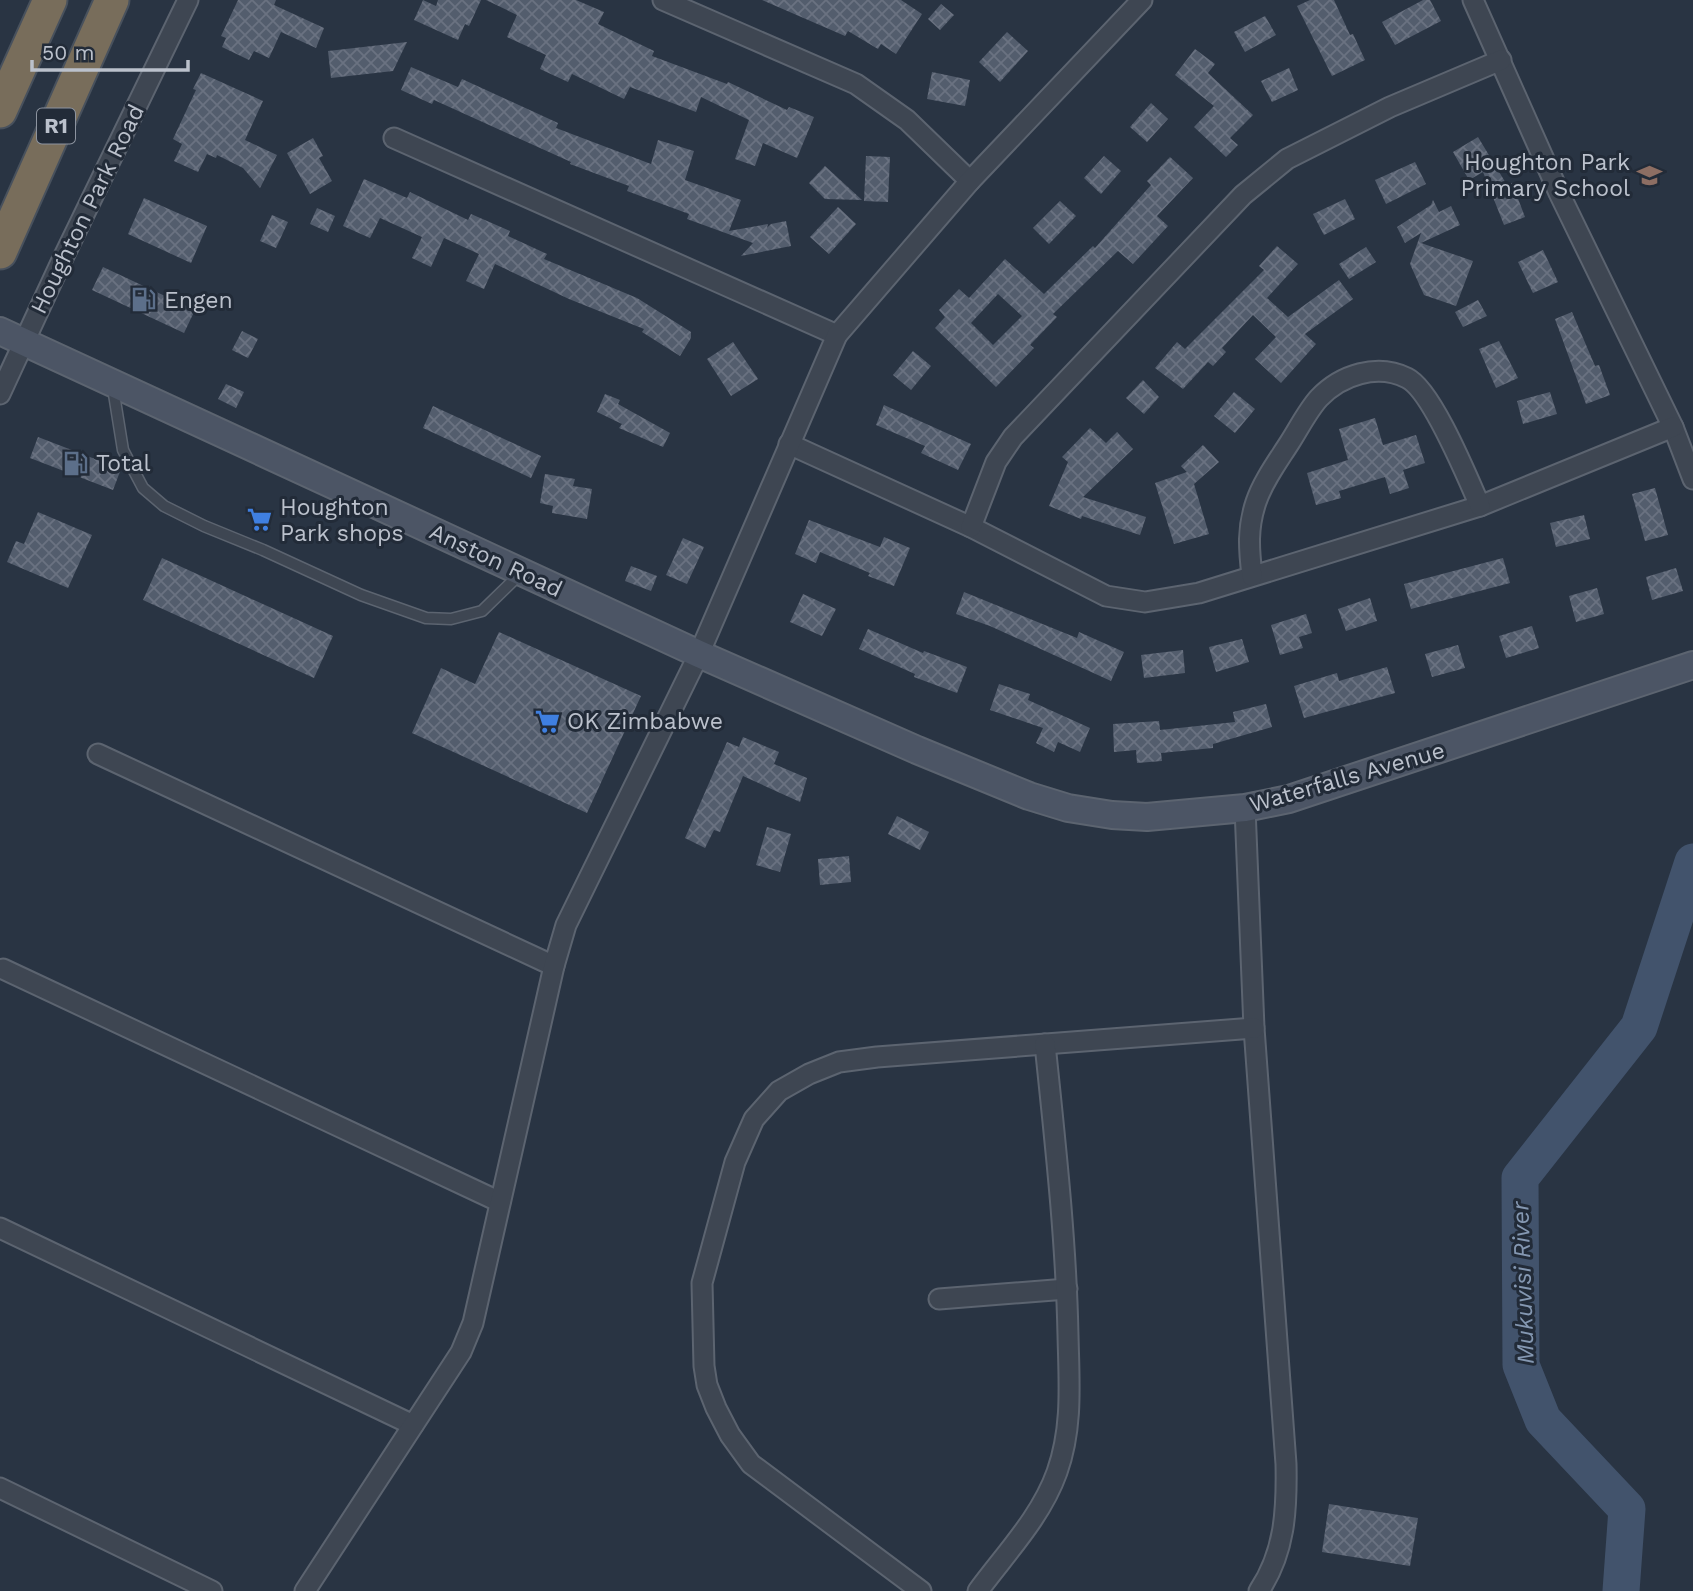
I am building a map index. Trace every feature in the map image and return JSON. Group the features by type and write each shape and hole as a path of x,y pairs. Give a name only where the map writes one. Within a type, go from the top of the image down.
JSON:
{"highway":[{"name":"R1","path":"0,111 50,0"},
{"name":"R1","path":"0,252 112,0"}],"main road":[{"name":"Anston Road","path":"11,337 699,654 917,750"},
{"name":"Waterfalls Avenue","path":"917,750 1029,796 1090,811 1147,817 1245,808 1289,799 1343,782 1693,665"}],"street":[{"name":"Houghton Park Road","path":"0,394 11,337 188,0"},
{"path":"663,0 856,84 907,120 970,181"},
{"path":"305,1591 461,1352 473,1323 554,966 566,925 699,654 837,335 970,181 1142,0"},
{"path":"1473,0 1559,193 1673,427 1693,479"},
{"path":"971,527 996,462 1013,437 1243,195 1287,159 1390,107 1501,60"},
{"path":"394,138 837,335"},
{"path":"1252,576 1247,537 1256,501 1273,468 1319,398 1341,380 1361,373 1379,371 1408,378 1443,427 1480,506"},
{"path":"789,444 971,527 1106,596 1146,602 1199,593 1480,506 1673,427"},
{"path":"98,754 554,966"},
{"path":"1245,808 1254,1028 1287,1504 1281,1545 1269,1577 1259,1591"},
{"path":"3,969 500,1202"},
{"path":"921,1591 751,1464 730,1435 708,1385 701,1325 702,1283 735,1162 754,1119 779,1091 809,1074 839,1062 1254,1028"},
{"path":"978,1591 1041,1507 1067,1440 1067,1289 1045,1044"},
{"path":"0,1228 413,1425"},
{"path":"939,1299 1067,1289"},
{"path":"0,1488 212,1591"}],"lane":[{"path":"113,384 123,450 143,488 164,506 204,526 263,550 361,596 426,618 451,619 482,611 522,572"}],"building":[{"path":"238,0 276,0 274,5 324,28 316,48 281,32 269,58 254,51 249,60 222,47 226,38 221,36"},
{"path":"423,0 436,6 438,0 481,0 469,26 465,24 458,40 414,20"},
{"path":"486,0 576,0 604,12 598,24 654,51 652,56 727,84 728,82 787,110 789,107 814,117 797,158 763,143 755,166 735,159 749,120 701,97 696,112 630,87 624,99 572,74 568,82 540,69 546,55 507,37 517,15"},
{"path":"762,0 901,0 922,14 896,54 881,44 878,49 848,31 845,36"},
{"path":"1310,0 1334,0 1365,60 1332,76 1297,6"},
{"path":"1423,0 1430,0 1441,21 1395,45 1382,22"},
{"path":"941,4 954,15 940,30 928,19"},
{"path":"1265,16 1276,35 1245,52 1234,32"},
{"path":"1007,32 1028,51 1000,82 979,62"},
{"path":"407,42 393,71 331,78 328,51"},
{"path":"1195,49 1215,64 1208,73 1253,115 1230,138 1238,145 1226,157 1194,127 1214,106 1175,75"},
{"path":"411,67 458,87 462,79 558,123 556,128 651,164 658,140 694,151 685,180 741,200 729,231 768,224 767,228 771,224 786,221 791,246 741,256 753,243 687,219 689,214 627,191 629,186 570,164 571,162 434,100 432,104 401,90"},
{"path":"1289,68 1298,90 1272,102 1261,81"},
{"path":"932,72 970,80 965,106 927,99"},
{"path":"201,73 263,101 245,140 277,155 260,188 243,168 217,155 216,158 207,154 198,172 174,161 182,144 173,139"},
{"path":"1151,103 1168,119 1147,142 1130,127"},
{"path":"1478,137 1507,185 1512,183 1525,217 1504,225 1483,172 1469,180 1453,152"},
{"path":"313,138 323,156 319,158 332,181 310,194 287,153"},
{"path":"866,156 890,157 888,202 864,201"},
{"path":"1104,156 1121,171 1101,194 1084,178"},
{"path":"1170,157 1193,178 1157,216 1168,226 1133,264 1118,251 1053,314 1057,317 1030,345 1034,348 996,387 935,328 945,317 939,310 959,289 969,298 1005,259 1044,294 1093,246 1095,248 1151,185 1147,181","holes":["998,294 1022,316 993,345 971,323"]},
{"path":"1415,162 1426,184 1386,204 1375,180"},
{"path":"825,166 862,200 825,199 809,183"},
{"path":"364,179 407,198 410,192 468,220 471,214 510,231 508,236 547,254 544,259 637,298 691,332 691,338 680,356 642,332 644,329 569,299 495,264 484,289 466,281 479,254 444,238 431,267 412,258 422,237 380,218 370,238 343,226"},
{"path":"144,198 207,226 191,263 128,234"},
{"path":"1345,199 1355,219 1324,235 1313,214"},
{"path":"1433,200 1439,212 1451,206 1460,225 1421,243 1473,261 1456,306 1424,295 1410,264 1421,233 1405,243 1397,227 1431,205"},
{"path":"1060,201 1076,216 1049,244 1033,228"},
{"path":"838,207 856,224 829,254 810,237"},
{"path":"317,208 335,216 328,232 310,224"},
{"path":"272,215 288,222 276,248 260,241"},
{"path":"1277,246 1298,264 1267,298 1288,317 1339,280 1353,299 1305,334 1316,344 1281,383 1255,359 1276,337 1253,315 1222,348 1226,352 1213,366 1208,362 1183,389 1155,368 1177,342 1185,349 1264,270 1259,266"},
{"path":"1366,247 1376,262 1349,279 1339,264"},
{"path":"1543,250 1558,282 1533,293 1518,262"},
{"name":"Engen","path":"103,267 195,310 184,333 92,290"},
{"path":"1478,300 1487,316 1463,327 1455,312"},
{"path":"1572,312 1595,366 1599,365 1610,395 1586,404 1555,319"},
{"path":"242,331 258,339 248,358 232,350"},
{"path":"1499,341 1518,378 1496,388 1479,349"},
{"path":"733,342 758,379 731,396 707,359"},
{"path":"913,351 931,366 911,390 893,375"},
{"path":"1143,380 1159,397 1144,414 1126,398"},
{"path":"226,384 244,392 236,408 218,399"},
{"path":"1234,392 1255,409 1235,433 1214,416"},
{"path":"1550,392 1557,414 1523,424 1517,401"},
{"path":"605,394 620,400 618,404 670,433 663,447 619,428 622,424 597,412"},
{"path":"884,405 971,444 958,470 921,453 925,446 876,425"},
{"path":"433,406 541,456 531,478 423,428"},
{"path":"1375,418 1383,445 1416,435 1425,463 1403,470 1409,488 1390,494 1385,477 1339,491 1341,498 1316,505 1307,473 1348,460 1339,429"},
{"path":"1090,428 1106,443 1117,432 1133,449 1083,497 1146,517 1140,535 1082,516 1081,519 1049,506 1068,462 1062,457"},
{"name":"Total","path":"38,437 121,469 113,490 30,458"},
{"path":"1203,445 1219,462 1194,484 1209,534 1174,544 1155,483 1187,472 1181,466"},
{"path":"545,474 575,479 573,486 592,489 587,519 552,513 553,506 540,503"},
{"path":"1655,488 1668,535 1645,541 1632,494"},
{"path":"38,512 92,535 68,588 7,562 16,541 24,544"},
{"path":"1584,515 1590,539 1556,547 1550,523"},
{"path":"809,520 880,547 884,537 910,548 894,586 820,552 816,563 795,554"},
{"path":"683,538 704,547 687,584 666,575"},
{"path":"162,558 333,636 314,678 143,600"},
{"path":"1503,558 1510,583 1411,609 1404,584"},
{"path":"631,566 657,576 651,591 625,581"},
{"path":"1676,568 1683,591 1652,600 1646,577"},
{"path":"1597,588 1604,614 1576,622 1569,596"},
{"path":"964,592 1077,638 1079,632 1124,652 1111,681 990,626 956,614"},
{"path":"803,594 836,609 822,636 790,622"},
{"path":"1370,598 1377,621 1346,631 1338,609"},
{"path":"1306,614 1312,633 1299,637 1303,648 1280,655 1271,625"},
{"path":"1532,626 1539,648 1506,658 1499,636"},
{"path":"868,629 923,653 924,651 967,667 957,693 914,677 915,674 859,649"},
{"path":"499,632 641,696 587,813 412,733 441,668 475,684"},
{"path":"1242,639 1249,662 1216,672 1209,647"},
{"path":"1458,645 1465,668 1432,677 1425,654"},
{"path":"1183,650 1185,673 1144,678 1141,655"},
{"path":"1387,667 1395,693 1304,718 1294,686 1337,673 1339,681"},
{"path":"999,684 1030,694 1028,700 1090,728 1080,752 1058,742 1054,752 1036,743 1043,728 990,710"},
{"path":"1266,704 1272,727 1213,744 1213,748 1161,753 1162,761 1137,763 1136,750 1114,752 1113,724 1159,721 1160,730 1235,722 1233,712"},
{"path":"743,737 779,752 774,764 807,778 800,802 743,776 720,832 714,830 705,848 685,838 727,742 739,747"},
{"path":"897,816 929,832 920,850 888,834"},
{"path":"767,827 791,834 780,872 756,865"},
{"path":"849,856 851,882 820,885 818,859"},
{"path":"1329,1504 1418,1518 1410,1566 1322,1552"}],"waterway":[{"name":"Mukuvisi River","path":"1621,1591 1627,1509 1543,1420 1521,1365 1520,1178 1639,1027 1693,862"}],"place":[{"name":"Houghton Park Primary School","path":"1650,175"},
{"name":"Engen","path":"144,300"},
{"name":"Total","path":"76,463"},
{"name":"Houghton Park shops","path":"260,520"},
{"name":"OK Zimbabwe","path":"547,721"}]}
